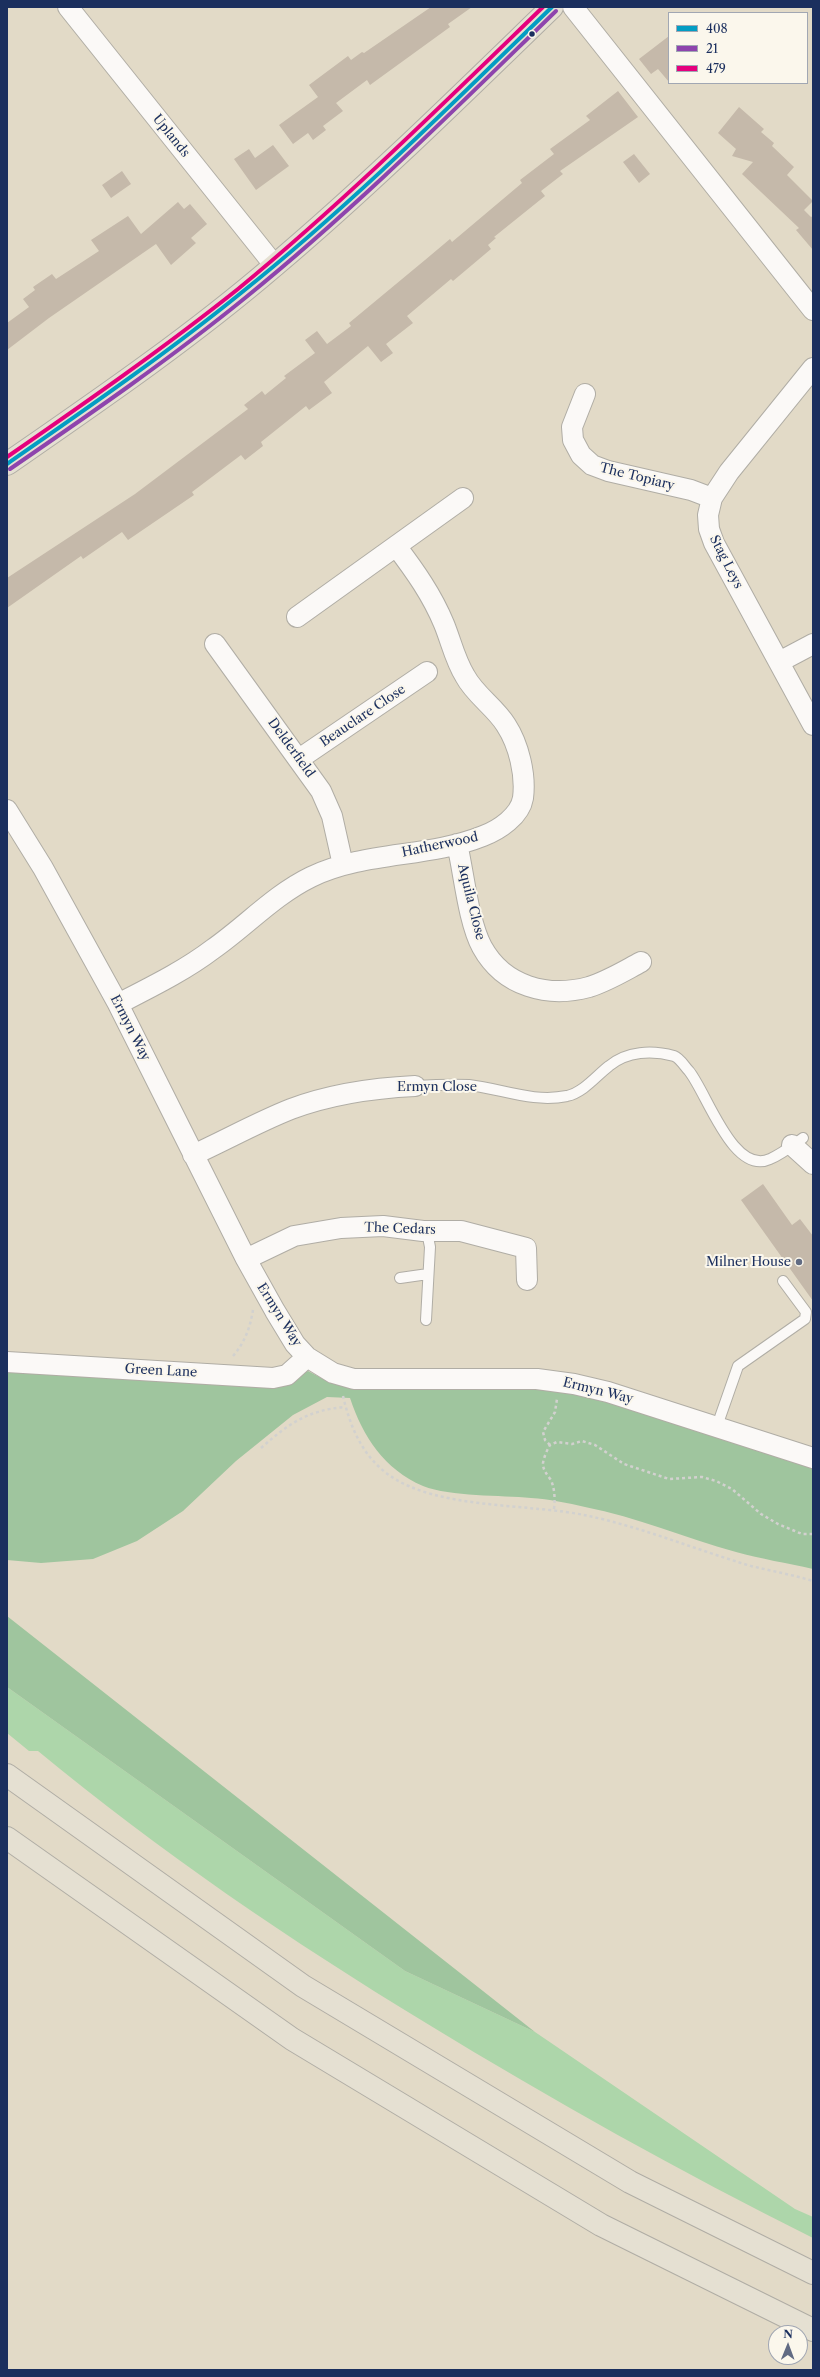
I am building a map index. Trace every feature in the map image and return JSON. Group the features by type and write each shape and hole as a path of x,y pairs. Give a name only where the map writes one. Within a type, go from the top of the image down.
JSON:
{"highway":[{"path":"7,464 158,358 275,266 381,171 552,7"},
{"path":"7,1775 303,1986 630,2182 813,2273"},
{"path":"7,1838 292,2039 601,2225 813,2330"}],"street":[{"name":"Uplands","path":"68,7 275,266"},
{"path":"573,7 813,310"},
{"name":"Stag Leys","path":"813,368 729,472 712,498 708,515 709,529 714,543 813,725"},
{"name":"The Topiary","path":"585,394 572,427 573,440 581,455 592,465 608,471 691,490 712,498"},
{"path":"297,617 463,498"},
{"name":"Hatherwood","path":"118,1004 186,968 284,893 311,877 343,865 457,844 484,836 501,827 514,816 523,799 521,759 514,739 506,724 465,677 434,603 418,575 396,546"},
{"name":"Delderfield","path":"215,644 321,791 332,816 343,865"},
{"path":"779,662 813,644"},
{"name":"Beauclare Close","path":"299,759 427,672"},
{"name":"Ermyn Way","path":"7,810 43,868 118,1004 246,1259 296,1344 307,1357 334,1373 354,1379 538,1379 557,1381 608,1392 813,1458"},
{"name":"Aquila Close","path":"457,844 474,926 482,946 503,974 524,986 547,992 569,991 590,986 611,978 641,962"},
{"name":"Ermyn Close","path":"193,1154 291,1110 321,1100 377,1089 415,1086"},
{"path":"798,1142 813,1164"},
{"name":"The Cedars","path":"246,1259 294,1236 341,1228 383,1226 423,1231 461,1230 526,1248 527,1280"},
{"name":"Green Lane","path":"7,1362 273,1378 287,1375 307,1357"}],"lane":[{"name":"Ermyn Close","path":"415,1086 468,1085 526,1097 549,1099 570,1095 589,1084 609,1065 630,1054 654,1052 677,1056 692,1076 733,1146 744,1157 754,1161 769,1160 798,1142"},
{"path":"423,1231 428,1237 430,1247 426,1320"},
{"path":"400,1278 428,1274"},
{"path":"717,1426 738,1366 805,1319 806,1312 783,1281"}],"path":[{"path":"231,1358 240,1348 250,1327 253,1306 260,1284"},
{"path":"344,1377 342,1394 356,1437 369,1456 389,1475 421,1490 445,1498 554,1509 616,1523 752,1566 813,1581"},
{"path":"550,1445 545,1440 544,1432 557,1402 557,1381"},
{"path":"261,1448 284,1427 308,1414 329,1408 345,1407"},
{"path":"554,1509 555,1494 550,1480 544,1472 543,1462 550,1445 557,1442 572,1444 582,1441 596,1445 624,1464 669,1479 702,1477 716,1481 732,1488 761,1514 778,1524 802,1534 813,1534"}],"green space":[{"path":"7,1370 276,1386 308,1371 325,1380 359,1385 566,1386 813,1464 813,1569 736,1552 623,1516 572,1504 552,1500 462,1494 434,1490 409,1479 386,1461 361,1426 350,1398 327,1397 293,1415 236,1461 183,1511 137,1541 93,1559 41,1563 7,1560"},
{"path":"7,1616 535,2032 405,1971 7,1687"},
{"path":"7,1687 405,1971 535,2032 795,2209 813,2217 813,2238 617,2135 521,2080 376,1992 276,1928 131,1825 38,1751 29,1751 7,1733"}],"building":[{"path":"431,7 472,7 448,24 450,27 370,85 367,80 336,103 343,111 323,126 326,130 313,140 308,133 293,144 279,125 318,97 309,85 348,56 351,60 362,52 364,53"},
{"path":"668,37 668,81 658,69 651,74 639,59"},
{"path":"618,91 638,117 560,171 563,174 541,191 545,196 494,237 496,238 488,245 491,249 453,281 451,279 407,316 413,323 386,344 393,353 381,362 368,346 324,382 332,393 309,410 306,406 261,442 263,446 245,460 241,455 192,492 194,495 128,540 122,532 83,559 81,556 7,608 7,578 135,494 248,409 244,405 262,391 265,395 286,378 284,376 315,353 305,340 317,331 327,344 351,326 349,323 450,239 452,242 522,183 520,180 554,154 550,149 590,120 586,116"},
{"path":"739,107 764,129 761,132 774,143 772,146 794,167 787,175 813,201 804,210 811,217 813,216 813,250 796,230 799,228 742,174 753,162 732,156 736,149 718,133"},
{"path":"273,145 289,166 256,190 234,159 249,149 255,158"},
{"path":"634,154 650,174 639,183 623,162"},
{"path":"122,171 131,184 111,198 102,185"},
{"path":"178,202 184,209 190,204 207,224 191,238 196,243 171,265 156,244 49,318 7,350 7,323 29,307 23,299 35,290 33,287 52,274 56,279 99,251 91,240 128,216 141,234"},
{"name":"Milner House","path":"763,1184 792,1225 800,1219 813,1236 813,1301 741,1200"}],"transit line":[{"name":"479","path":"7,457 153,354 210,311 278,256 431,115 543,7"},
{"name":"408","path":"7,464 96,402 213,316 282,259 400,154 552,7"},
{"name":"21","path":"10,469 100,407 217,321 286,264 404,158 556,11"}],"place":[{"name":"Milner House","path":"799,1262"}]}
